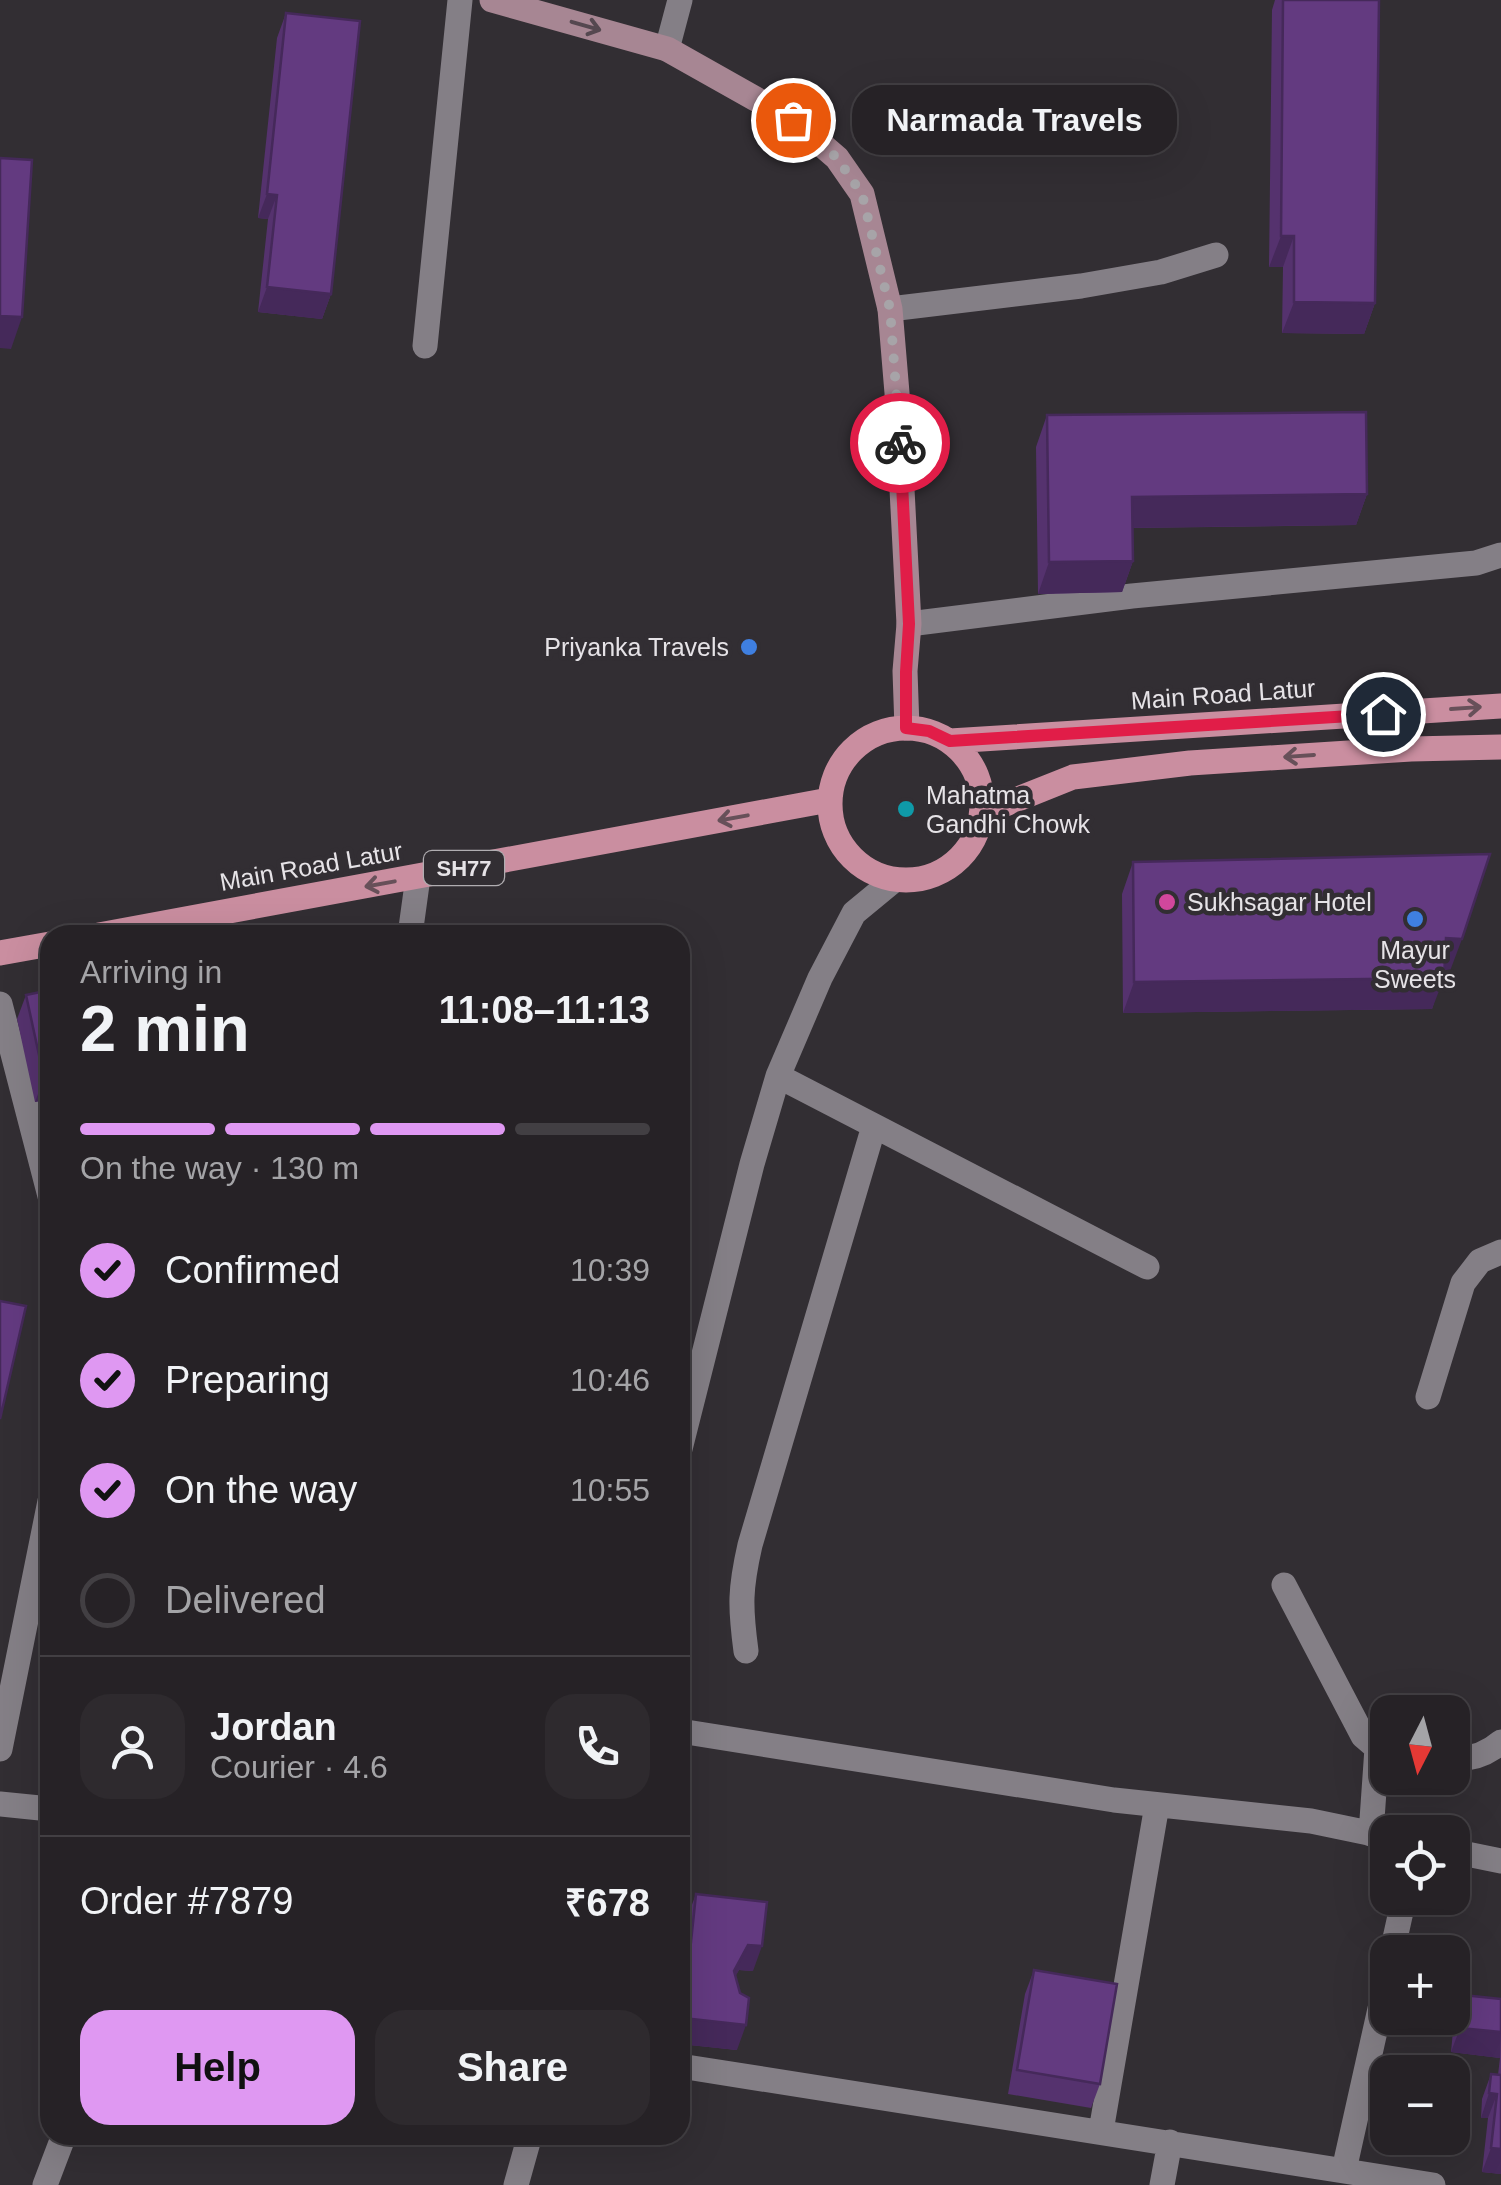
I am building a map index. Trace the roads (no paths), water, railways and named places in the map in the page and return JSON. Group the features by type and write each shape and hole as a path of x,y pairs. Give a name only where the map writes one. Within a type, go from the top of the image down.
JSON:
{"main road":[{"path":"492,0 668,49 793,120 837,158 862,194 890,309 897,393 909,624 906,728"},
{"name":"Main Road Latur","path":"950,741 1501,706"},
{"path":"906,728 929,731 950,741 973,766 982,788 983,812 977,836 965,854 944,871 920,880 894,880 870,872 850,856 836,835 829,800 843,760 852,750 885,731 906,728"},
{"path":"983,812 1073,777 1190,764 1501,747"},
{"name":"Main Road Latur","path":"153,925 829,800"},
{"path":"0,953 40,946"}],"street":[{"path":"425,346 460,0"},
{"path":"668,49 680,0"},
{"path":"890,309 1080,286 1160,272 1216,256"},
{"path":"909,624 1132,596 1476,563 1501,555"},
{"path":"411,925 418,876"},
{"path":"690,1409 778,1076 820,978 854,913 894,880"},
{"path":"0,1004 40,1158"},
{"path":"778,1076 1148,1267"},
{"path":"746,1651 741,1583 874,1126"},
{"path":"1428,1397 1463,1282 1480,1261 1501,1252"},
{"path":"0,1749 40,1551"},
{"path":"1284,1585 1363,1736 1370,1741"},
{"path":"690,1733 1114,1800 1311,1821 1370,1833"},
{"path":"1470,1757 1487,1753 1501,1742"},
{"path":"0,1804 40,1808"},
{"path":"1101,2131 1156,1805"},
{"path":"1470,1855 1501,1861"},
{"path":"1344,2170 1374,2035"},
{"path":"690,2068 1433,2185"},
{"path":"1162,2185 1170,2142"},
{"path":"45,2185 60,2145"},
{"path":"516,2185 527,2145"}],"place":[{"name":"Narmada Travels","path":"793,120"},
{"name":"Priyanka Travels","path":"749,647"},
{"name":"Mahatma Gandhi Chowk","path":"906,809"},
{"name":"Sukhsagar Hotel","path":"1167,902"},
{"name":"Mayur Sweets","path":"1415,919"}]}
